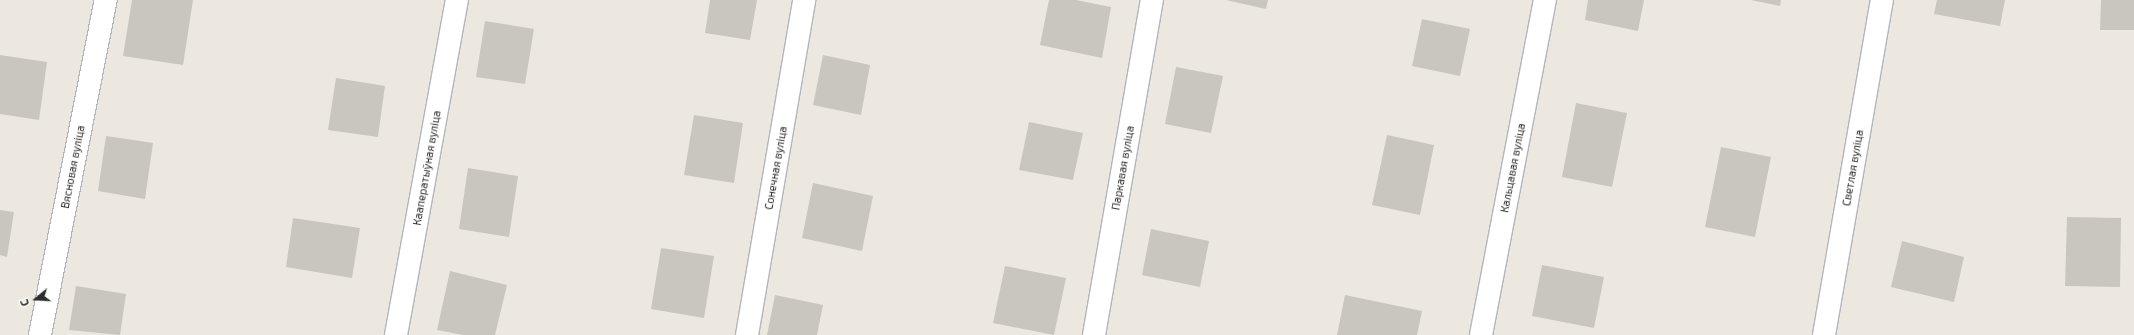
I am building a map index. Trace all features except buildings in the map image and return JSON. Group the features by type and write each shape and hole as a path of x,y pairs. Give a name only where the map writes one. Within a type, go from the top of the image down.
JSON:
{"street":[{"name":"Вясновая вуліца","path":"40,335 106,0"},
{"name":"Кааператыўная вуліца","path":"396,335 457,0"},
{"name":"Сонечная вуліца","path":"747,335 804,0"},
{"name":"Паркавая вуліца","path":"1094,335 1152,0"},
{"name":"Кальцавая вуліца","path":"1480,335 1545,0"},
{"name":"Светлая вуліца","path":"1824,335 1882,0"}]}
